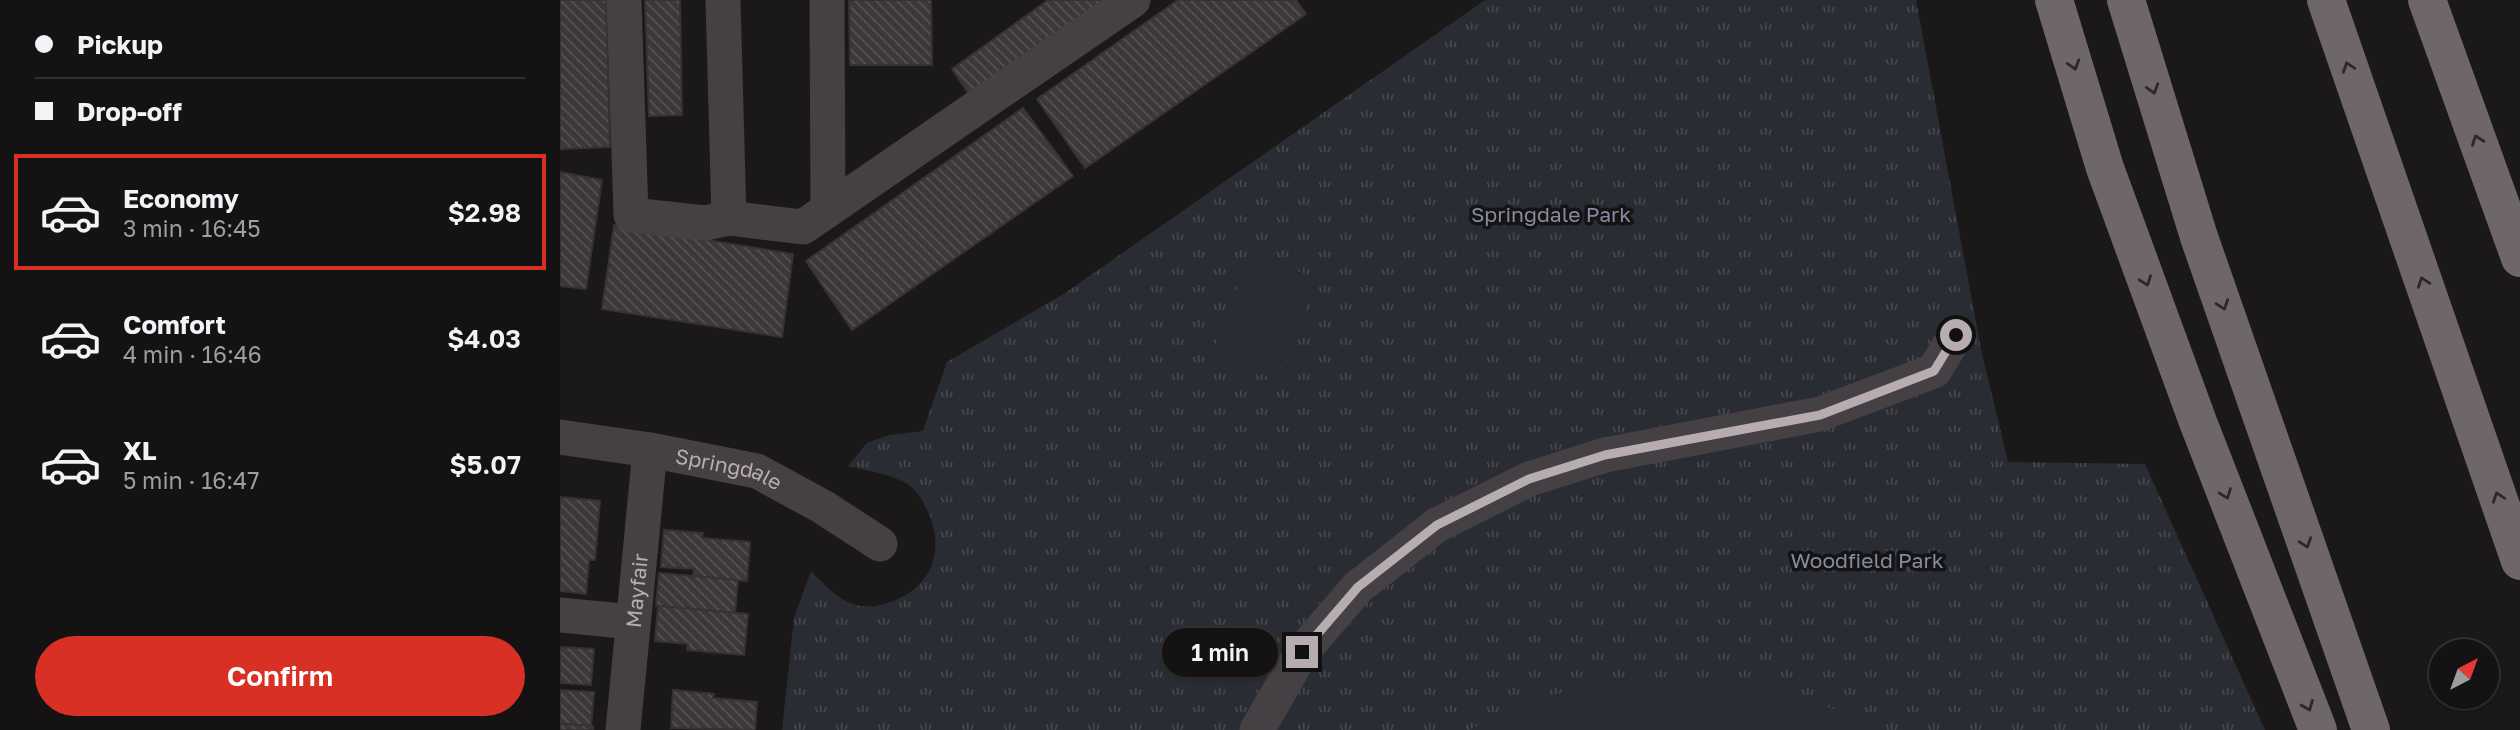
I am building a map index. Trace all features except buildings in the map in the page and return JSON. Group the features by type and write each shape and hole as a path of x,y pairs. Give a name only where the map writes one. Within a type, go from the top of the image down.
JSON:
{"highway":[{"path":"2053,0 2105,168 2198,422 2318,730"},
{"path":"2126,0 2199,237 2371,730"},
{"path":"2326,0 2520,562"},
{"path":"2427,0 2520,258"}],"street":[{"path":"624,0 631,215 705,223 729,218 803,227 1133,0"},
{"path":"723,0 729,218"},
{"path":"827,0 828,210"},
{"path":"1257,730 1302,652 1358,587 1437,525 1529,479 1605,455 1820,415 1934,371 1956,335"},
{"name":"Springdale","path":"560,437 650,450 758,471 823,507 880,544"},
{"name":"Mayfair","path":"623,730 650,450"},
{"path":"560,615 632,622"}],"green space":[{"name":"Springdale Park","path":"1485,0 1916,0 1981,349 2008,462 2145,464 2265,730 782,730 794,618 811,571 841,598 858,606 876,606 904,596 916,588 925,578 935,554 933,526 916,491 880,473 848,466 867,443 889,435 923,431 947,362 1065,293"},
{"path":"1250,254 1317,278 1280,381 1211,356"},
{"path":"1668,677 1744,683 1814,701 1881,730 1469,730 1537,699 1598,684"}],"route":[{"path":"1302,652 1358,587 1437,525 1529,479 1605,455 1820,415 1934,371 1956,335"}],"park label":[{"name":"Woodfield Park","path":"1867,560"}]}
